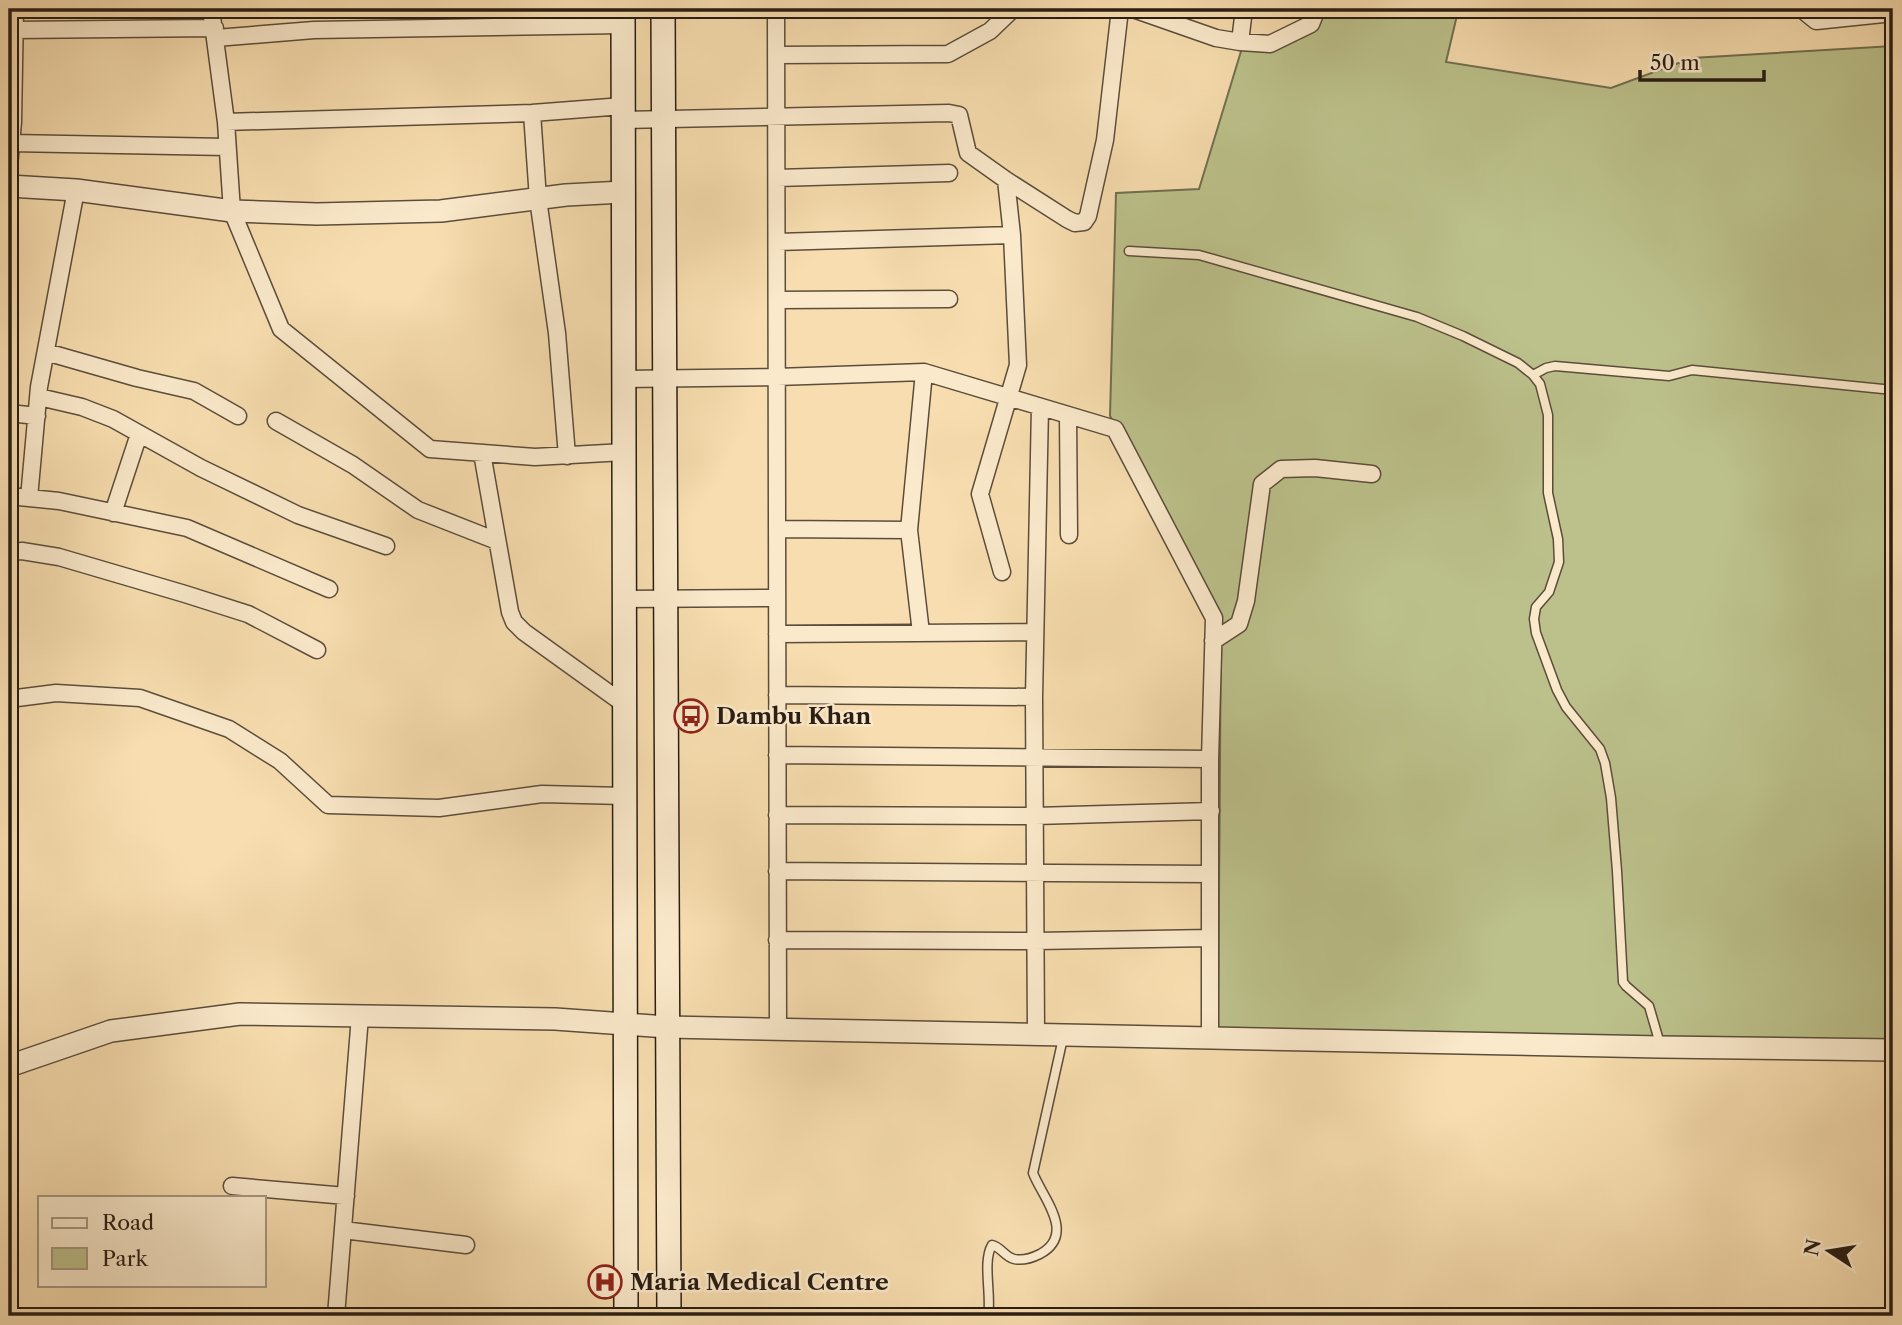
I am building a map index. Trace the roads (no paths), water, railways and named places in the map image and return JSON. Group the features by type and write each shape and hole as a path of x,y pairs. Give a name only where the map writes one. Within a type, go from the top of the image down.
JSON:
{"main road":[{"path":"663,9 668,1316"},
{"path":"623,17 626,1316"}],"street":[{"path":"9,166 15,9"},
{"path":"776,9 778,1028"},
{"path":"776,55 948,54 990,31 1013,9"},
{"path":"226,122 532,113 623,113 663,120 949,113 960,115 968,153 1067,219 1075,223 1084,222 1088,216 1105,140 1120,9"},
{"path":"1133,9 1216,38 1270,44 1311,24 1317,9"},
{"path":"1240,42 1244,9"},
{"path":"1804,9 1816,21 1893,13"},
{"path":"14,30 216,19 314,30 623,17"},
{"path":"216,19 232,211 281,329 430,449 535,457 624,452"},
{"path":"532,113 538,199 557,332 567,456"},
{"path":"11,143 227,147"},
{"path":"777,178 949,173"},
{"path":"1002,572 981,495 1017,365 1012,235 1006,180"},
{"path":"9,186 76,190 232,211 317,214 442,211 566,195 623,192"},
{"path":"29,498 38,397 76,190"},
{"path":"777,242 1012,235"},
{"path":"777,300 949,299"},
{"path":"46,352 194,391 238,416"},
{"path":"624,379 924,372 1115,429 1214,618 1210,759 1210,1037"},
{"path":"920,633 909,530 924,372"},
{"path":"38,397 82,407 113,419 201,468 298,516 386,546"},
{"path":"1036,1034 1034,697 1040,407"},
{"path":"9,413 37,416"},
{"path":"1068,415 1069,535"},
{"path":"276,421 353,465 418,510 497,541"},
{"path":"113,513 139,434"},
{"path":"482,453 514,621 524,632 624,704"},
{"path":"1213,641 1239,624 1246,601 1262,484 1280,469 1315,468 1372,474"},
{"path":"9,496 59,501 187,528 329,589"},
{"path":"777,529 909,530"},
{"path":"9,552 22,551 58,557 198,598 248,614 317,650"},
{"path":"624,599 777,598"},
{"path":"777,634 1035,632"},
{"path":"9,699 56,693 140,698 229,729 280,761 328,805 439,808 542,794 624,796"},
{"path":"777,695 1034,697"},
{"path":"777,755 1210,759"},
{"path":"777,815 1035,816 1211,811"},
{"path":"778,871 1210,874"},
{"path":"778,940 1036,941 1210,938"},
{"path":"9,1066 110,1031 240,1014 555,1019 667,1027 1893,1050"},
{"path":"336,1316 360,1016"},
{"path":"232,1186 346,1196"},
{"path":"343,1230 466,1245"}],"lane":[{"path":"1129,251 1199,255 1417,317 1518,363 1533,375 1539,384 1548,415 1548,493 1558,539 1559,562 1549,592 1536,607 1536,633 1566,708 1600,749 1605,763 1615,846 1623,982 1649,1006 1661,1047"},
{"path":"1533,375 1555,366 1669,376 1692,370 1893,390"},
{"path":"988,1316 991,1303 988,1251 992,1245 1001,1249 1008,1257 1021,1260 1046,1250 1054,1240 1056,1223 1045,1193 1038,1186 1033,1173 1064,1035"}],"place":[{"name":"Dambu Khan","path":"691,716"},
{"name":"Maria Medical Centre","path":"605,1282"}]}
